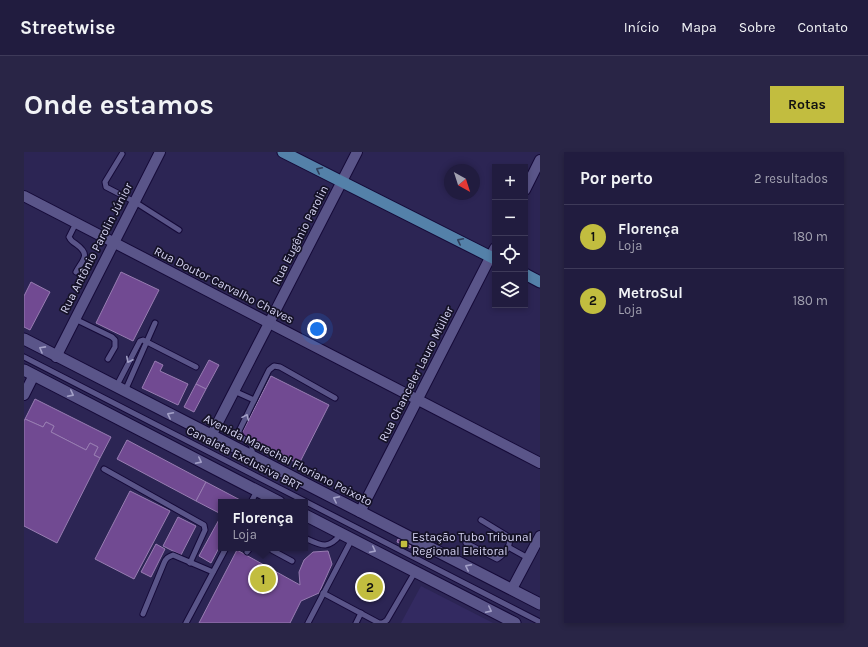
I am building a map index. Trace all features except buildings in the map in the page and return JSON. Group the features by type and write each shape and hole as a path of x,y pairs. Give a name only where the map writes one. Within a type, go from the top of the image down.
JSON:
{"main road":[{"path":"283,152 492,254"},
{"path":"528,276 540,282"}],"street":[{"name":"Rua Antônio Parolin Júnior","path":"56,356 160,152"},
{"name":"Rua Eugênio Parolin","path":"211,436 357,152"},
{"path":"528,184 540,160"},
{"name":"Rua Doutor Carvalho Chaves","path":"24,196 540,463"},
{"name":"Rua Chanceler Lauro Müller","path":"360,512 492,259"},
{"name":"Avenida Marechal Floriano Peixoto","path":"24,339 540,604"},
{"path":"24,395 29,373 272,499"},
{"path":"308,517 515,623"},
{"path":"512,589 540,536"}],"lane":[{"path":"122,154 105,182 106,187 134,202 179,230"},
{"path":"76,223 69,237 71,241 83,249 85,253 85,256 76,272"},
{"path":"75,319 112,337 115,340 115,347 108,359"},
{"path":"120,389 148,342 155,322"},
{"path":"120,389 137,344 143,340 196,366"},
{"name":"Canaleta Exclusiva BRT","path":"24,357 300,499"},
{"path":"252,456 252,446 242,438 239,431 268,370 274,366 280,367 335,398"},
{"path":"234,391 254,400"},
{"path":"104,469 204,525 205,530 190,563"},
{"path":"252,499 257,490"},
{"name":"Canaleta Exclusiva BRT","path":"308,503 540,622"},
{"path":"466,543 497,558 502,556 508,547 510,540 507,534 481,520"},
{"path":"308,540 318,545 326,546 335,542 341,534"},
{"path":"308,623 352,539"},
{"path":"508,547 528,558"},
{"path":"186,623 224,551"},
{"path":"274,551 292,561"},
{"path":"143,614 166,559 173,556 213,572"},
{"path":"323,593 361,614 379,623 383,623 387,620 415,572"},
{"path":"356,623 361,614"}],"shaded area":[{"path":"421,586 493,623 401,623"}],"place":[{"name":"Estação Tubo Tribunal Regional Eleitoral","path":"404,544"},
{"name":"Florença","path":"263,579"},
{"name":"MetroSul","path":"370,587"}]}
